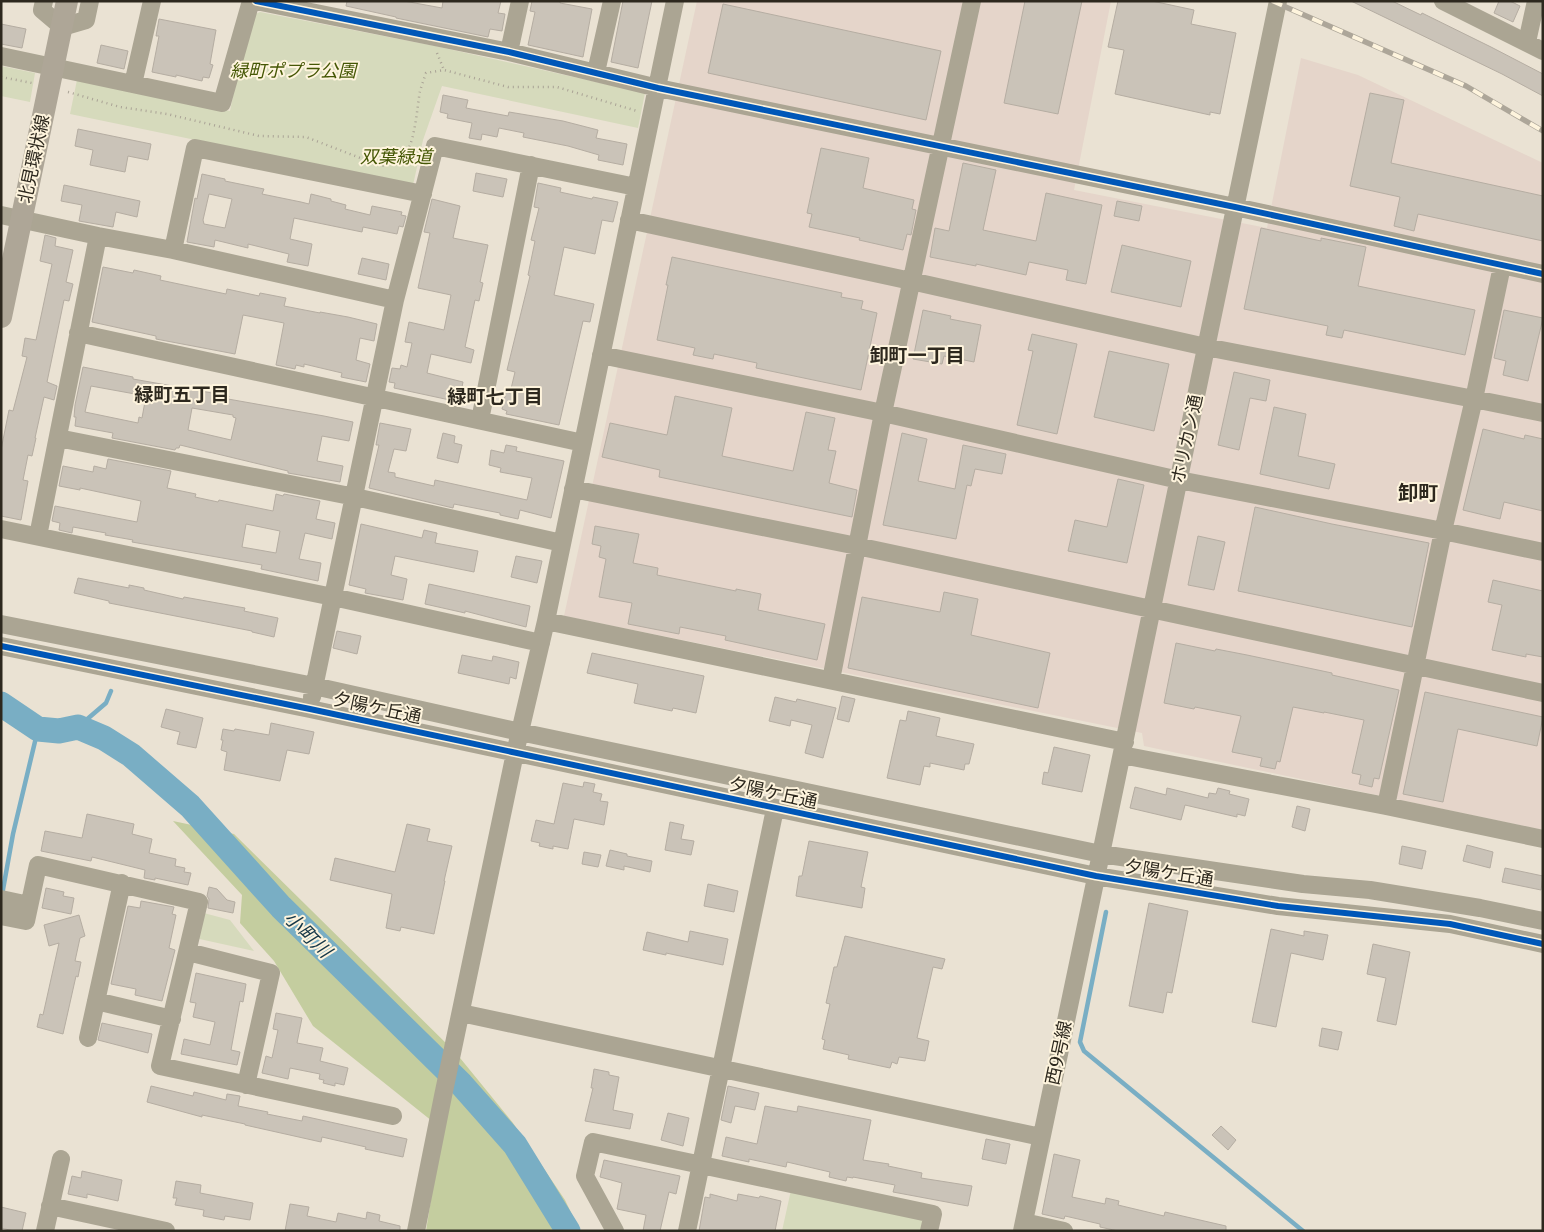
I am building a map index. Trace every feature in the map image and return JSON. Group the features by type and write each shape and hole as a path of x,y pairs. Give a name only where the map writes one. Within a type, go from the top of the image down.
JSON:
{"main road":[{"name":"北見環状線","path":"1,316 11,217 53,66 67,1"}],"street":[{"path":"44,1 42,10 62,27 86,20 90,1"},
{"path":"133,84 152,1"},
{"path":"1,56 222,102 250,1"},
{"path":"256,1 509,52 658,88 1235,207 1543,274"},
{"path":"509,52 520,1"},
{"path":"596,72 612,1"},
{"path":"416,1231 460,1013 515,753 546,621 676,1"},
{"path":"831,680 883,413 972,1"},
{"name":"ホリカン通","path":"1096,876 1278,1"},
{"path":"1443,1 1543,51"},
{"path":"1527,42 1536,1"},
{"path":"310,709 396,300 435,146 636,188"},
{"path":"173,250 195,148 423,194"},
{"path":"480,420 531,165"},
{"path":"11,217 173,250 396,300"},
{"path":"630,220 1206,347 1543,413"},
{"path":"38,536 98,236"},
{"path":"1386,806 1443,531 1502,266"},
{"path":"78,334 583,443"},
{"path":"601,355 883,413 1179,480 1543,552"},
{"path":"58,438 355,497 562,543"},
{"path":"573,490 857,546 1543,693"},
{"path":"1,529 541,643"},
{"path":"546,621 831,680 1123,748 1543,839"},
{"name":"夕陽ケ丘通","path":"1,624 314,686 520,732 1101,854 1303,884 1370,890 1480,908 1543,921"},
{"name":"夕陽ケ丘通","path":"1,646 310,709 1096,876 1278,906 1450,924 1543,944"},
{"path":"687,1231 775,808"},
{"path":"6,908 26,921 38,865 199,902 160,1066 393,1116"},
{"name":"西9号線","path":"1023,1226 1096,876"},
{"path":"88,1038 122,883"},
{"path":"188,952 270,973 246,1085"},
{"path":"96,1001 172,1019"},
{"path":"460,1013 1041,1137"},
{"path":"615,1231 585,1176 594,1142 933,1214 929,1231"},
{"path":"45,1231 61,1159"},
{"path":"50,1206 166,1231"},
{"path":"1023,1226 1064,1231"}],"path":[{"path":"68,92 120,107 167,114 258,136 306,137 381,166 394,163 402,159 407,153 414,128 420,91 426,73 444,70 508,87 556,87 652,117"},
{"path":"1,77 37,84"}],"shaded area":[{"path":"697,1 1111,1 1074,190 1267,228 1301,58 1358,75 1543,163 1543,830 1144,746 1142,733 564,616"}],"green space":[{"path":"260,12 435,46 645,93 638,128 442,86 423,140 413,185 70,114 77,80 230,111 249,17"},
{"path":"1,66 35,73 30,102 1,96"},
{"path":"173,821 234,834 456,1053 513,1123 565,1200 580,1231 426,1231 442,1129 313,1026 274,961 240,923 242,895"},
{"path":"200,912 230,920 254,951 195,938"},
{"path":"791,1190 922,1218 925,1231 782,1231"}],"building":[{"path":"347,1 404,1 442,8 443,1 501,1 498,13 505,14 502,31 490,29 488,37 346,6"},
{"path":"532,1 560,1 560,3 592,9 583,57 528,45 535,12 530,11"},
{"path":"623,1 652,1 638,68 611,62"},
{"path":"1025,1 1082,1 1058,114 1004,103"},
{"path":"1118,1 1152,1 1194,10 1191,24 1236,33 1220,114 1210,112 1210,115 1115,94 1124,50 1108,47"},
{"path":"1351,1 1392,1 1421,15 1422,13 1491,47 1543,74 1543,96 1502,74"},
{"path":"1499,1 1510,1 1520,6 1513,22 1494,13"},
{"path":"723,4 941,51 926,120 708,73"},
{"path":"159,19 216,30 210,64 213,65 209,78 203,77 202,81 152,72 159,36 156,36"},
{"path":"1,24 26,29 22,48 1,44"},
{"path":"101,45 128,51 124,69 97,63"},
{"path":"1370,93 1404,100 1391,163 1543,196 1543,241 1418,214 1414,231 1394,226 1400,197 1350,186"},
{"path":"443,95 468,100 466,108 508,116 509,112 563,121 598,130 596,138 627,144 623,165 598,160 599,155 568,146 523,137 524,133 499,128 497,137 482,134 481,140 469,138 472,123 447,118 448,114 440,112"},
{"path":"78,129 151,144 148,160 128,156 125,172 90,165 93,150 75,146"},
{"path":"821,148 869,158 863,188 914,200 912,209 916,210 911,235 907,234 903,250 809,227 812,214 807,213"},
{"path":"963,163 996,170 983,230 1036,241 1046,193 1102,205 1086,284 1066,280 1068,270 1029,262 1026,275 976,264 976,266 930,257 935,228 949,231"},
{"path":"476,173 507,179 503,197 473,191"},
{"path":"202,174 264,189 262,194 309,204 311,194 346,205 345,209 370,215 372,206 402,212 401,215 406,216 403,227 399,226 397,234 363,227 362,232 294,218 290,239 312,244 308,266 287,262 289,254 248,244 248,248 215,240 214,247 187,242 195,198 197,199","holes":["209,194 232,199 225,228 204,224 203,220"]},
{"path":"538,183 561,188 560,192 618,202 613,222 602,220 595,254 564,247 554,295 594,304 590,322 583,321 559,425 506,414 507,411 502,409 506,392 510,393 515,372 507,370 530,276 528,275 535,241 531,240 539,208 534,207"},
{"path":"64,185 140,201 137,217 116,212 113,227 79,221 82,205 61,201"},
{"path":"432,199 460,206 453,238 488,245 480,282 483,283 479,301 475,300 465,347 474,350 471,363 431,354 427,373 463,382 459,402 394,388 395,383 389,382 392,368 400,369 401,365 407,367 412,343 405,342 409,322 444,330 451,295 418,288 430,233 424,232"},
{"path":"1117,201 1142,206 1139,221 1114,216"},
{"path":"1261,228 1321,241 1321,238 1366,247 1358,286 1475,310 1465,355 1344,330 1342,338 1326,335 1328,326 1244,309"},
{"path":"45,235 56,238 55,246 73,250 66,282 73,284 69,301 64,300 47,382 57,386 54,400 44,397 32,456 28,455 23,480 28,481 21,520 1,516 1,450 9,410 13,411 27,357 22,356 25,338 36,340 52,264 40,261"},
{"path":"1122,245 1191,261 1181,307 1111,292"},
{"path":"672,257 842,293 841,297 863,301 861,309 877,313 861,390 756,368 757,363 714,354 713,359 693,355 695,348 657,340"},
{"path":"362,258 389,264 386,280 358,274"},
{"path":"103,267 133,273 134,270 161,276 160,280 226,294 227,289 259,296 260,293 286,298 284,306 377,324 374,341 360,338 356,360 370,364 366,382 341,377 342,373 304,364 304,367 296,365 295,369 276,365 284,323 243,315 235,354 156,339 156,336 92,322"},
{"path":"923,310 951,316 950,319 981,325 974,362 944,356 942,364 913,359"},
{"path":"1504,310 1543,318 1528,381 1503,375 1506,361 1494,358"},
{"path":"1032,334 1077,344 1057,434 1017,425 1033,351 1028,350"},
{"path":"1109,351 1169,364 1154,431 1094,417"},
{"path":"83,367 133,377 133,379 229,396 228,399 353,422 349,441 322,436 317,461 343,466 340,482 288,473 288,471 180,445 175,450 112,438 113,433 75,426 75,405","holes":["91,386 146,396 142,418 139,417 138,423 85,412","192,408 233,415 236,418 231,440 188,430"]},
{"path":"1234,372 1270,380 1266,401 1250,398 1239,450 1218,445"},
{"path":"675,396 732,408 722,456 793,471 806,412 835,418 828,450 836,451 829,483 857,490 852,517 659,477 660,470 602,457 610,423 667,435"},
{"path":"1274,407 1306,414 1298,456 1335,464 1329,489 1260,474"},
{"path":"380,423 411,429 406,451 394,449 388,472 395,473 395,477 434,486 435,480 527,500 532,478 500,472 501,468 489,465 491,450 504,453 506,445 517,447 516,451 564,461 551,518 520,510 518,519 500,515 500,513 454,504 453,508 369,488 379,445 376,445"},
{"path":"1483,429 1524,439 1525,435 1543,439 1543,511 1504,502 1500,519 1463,510"},
{"path":"443,433 455,436 454,443 462,445 458,463 437,458"},
{"path":"902,433 927,439 918,481 955,489 963,445 1006,454 1002,474 975,469 971,486 967,485 956,539 883,525"},
{"path":"108,459 171,471 167,488 196,494 195,497 218,502 219,500 273,511 276,494 320,501 316,519 335,523 332,539 305,533 299,559 321,563 318,581 261,569 262,565 132,542 133,540 105,535 106,533 73,527 72,533 59,530 60,523 52,521 55,506 137,522 141,501 80,488 80,490 59,486 63,466 93,472 94,466 106,469","holes":["246,524 280,531 276,553 242,547"]},
{"path":"1118,479 1144,485 1127,563 1068,551 1075,520 1107,527"},
{"path":"1255,507 1429,543 1412,627 1238,591"},
{"path":"361,524 422,538 424,530 437,533 435,543 478,551 474,572 395,556 391,575 407,579 403,600 365,593 366,589 349,585"},
{"path":"595,526 639,534 633,563 658,568 657,575 736,591 736,589 761,594 758,610 825,624 817,660 725,640 726,636 680,627 679,634 628,624 632,603 599,597 606,559 599,557 601,546 592,544"},
{"path":"1198,536 1225,542 1214,590 1188,585"},
{"path":"516,556 542,561 537,583 511,577"},
{"path":"78,578 129,588 129,585 183,599 184,597 245,608 244,611 278,618 274,637 109,603 109,601 74,593"},
{"path":"1493,580 1543,591 1543,657 1526,654 1526,657 1492,650 1502,605 1488,602"},
{"path":"429,584 530,606 526,627 465,611 465,613 425,604"},
{"path":"944,592 978,599 971,635 1050,653 1038,708 848,668 862,597 940,612"},
{"path":"337,631 361,636 357,654 333,648"},
{"path":"1176,643 1247,655 1332,673 1332,675 1399,690 1379,779 1374,778 1372,787 1359,784 1361,775 1352,773 1364,720 1324,712 1293,707 1280,762 1277,761 1275,769 1260,766 1262,758 1232,752 1241,716 1164,703"},
{"path":"592,653 704,676 696,713 673,708 672,711 634,703 638,684 587,673"},
{"path":"462,655 492,661 493,656 519,662 516,679 510,677 509,684 458,673"},
{"path":"1425,692 1543,717 1537,746 1458,729 1443,802 1403,794"},
{"path":"842,696 855,699 849,722 837,719"},
{"path":"775,697 796,702 797,699 836,708 823,758 805,753 812,725 791,720 790,726 769,721"},
{"path":"166,709 203,718 196,748 177,744 180,732 161,727"},
{"path":"908,711 940,718 936,736 974,744 969,764 965,764 964,770 930,763 930,767 924,766 920,785 887,778 900,720 906,721"},
{"path":"271,723 314,732 309,754 287,750 280,781 224,770 227,752 221,750 223,729 234,731 235,729 269,735"},
{"path":"1054,747 1090,755 1082,792 1042,784 1044,772 1048,773"},
{"path":"584,782 595,784 593,792 602,794 600,801 608,802 604,825 574,819 568,849 553,846 553,849 539,846 540,843 531,841 536,820 554,824 563,783 583,787"},
{"path":"1135,787 1166,795 1167,788 1208,798 1209,793 1216,794 1218,788 1230,791 1229,794 1249,799 1245,816 1237,814 1237,817 1185,805 1181,820 1130,808"},
{"path":"1297,806 1310,809 1305,831 1292,827"},
{"path":"87,814 134,824 132,834 152,839 149,853 176,859 175,866 185,868 184,872 191,873 188,885 155,878 155,880 144,878 145,870 92,857 91,861 41,851 45,831 82,838"},
{"path":"670,822 684,825 681,839 694,841 691,855 665,850"},
{"path":"407,824 430,829 427,841 452,846 434,934 401,927 400,931 386,928 392,894 330,880 335,858 395,872"},
{"path":"809,841 868,852 861,887 865,888 862,908 796,896 799,876 802,876"},
{"path":"1467,845 1493,852 1490,868 1463,861"},
{"path":"1402,846 1426,851 1422,869 1399,864"},
{"path":"610,850 652,861 650,872 624,866 624,870 606,866"},
{"path":"584,852 601,855 598,867 582,864"},
{"path":"1505,868 1543,876 1541,890 1502,882"},
{"path":"708,884 738,891 734,912 704,906"},
{"path":"209,887 217,889 227,900 235,902 233,913 208,908 209,899 207,896"},
{"path":"46,888 64,892 63,896 74,898 71,914 42,908"},
{"path":"141,901 174,907 172,914 176,915 169,948 175,950 162,1001 135,995 136,989 111,984 128,906 140,908"},
{"path":"1149,903 1188,911 1172,993 1167,992 1163,1013 1129,1006"},
{"path":"79,915 85,936 80,938 75,961 81,962 63,1034 37,1027 40,1014 43,1015 59,943 49,946 44,925"},
{"path":"1271,929 1304,936 1304,931 1328,935 1323,960 1291,953 1276,1027 1252,1022"},
{"path":"690,931 728,939 723,965 643,950 647,932 688,942"},
{"path":"845,936 945,959 942,969 933,967 917,1038 929,1041 925,1061 899,1057 897,1064 892,1062 890,1068 848,1059 849,1055 823,1049 825,1040 822,1039 830,1004 826,1003 834,967 837,967"},
{"path":"1373,944 1410,952 1396,1025 1377,1021 1386,978 1367,974"},
{"path":"196,973 246,984 243,1002 240,1001 231,1050 240,1052 237,1065 181,1054 184,1039 210,1045 215,1022 193,1017 196,1003 190,1002"},
{"path":"276,1013 302,1018 297,1043 323,1048 320,1061 348,1068 344,1085 335,1083 335,1086 323,1083 324,1080 319,1079 320,1074 290,1068 288,1079 262,1073 266,1056 272,1058 278,1030 273,1029"},
{"path":"102,1023 152,1034 148,1053 98,1040"},
{"path":"1322,1028 1342,1032 1338,1050 1319,1046"},
{"path":"594,1069 609,1072 609,1075 619,1077 613,1110 633,1114 630,1129 585,1121 593,1088 591,1088"},
{"path":"151,1086 193,1096 194,1092 226,1100 227,1094 240,1096 238,1106 268,1112 267,1114 302,1121 303,1116 407,1139 403,1157 322,1137 321,1142 202,1115 202,1117 147,1102"},
{"path":"728,1086 759,1093 755,1110 735,1106 731,1123 721,1120"},
{"path":"765,1106 797,1112 798,1106 871,1120 863,1160 889,1164 888,1166 922,1173 921,1178 972,1186 968,1206 893,1192 895,1185 853,1177 847,1177 846,1181 829,1177 830,1172 787,1162 786,1167 749,1159 749,1162 722,1156 726,1137 757,1144"},
{"path":"668,1113 689,1118 683,1146 661,1140"},
{"path":"1221,1126 1236,1140 1228,1150 1212,1135"},
{"path":"986,1139 1010,1144 1006,1164 982,1159"},
{"path":"1054,1154 1080,1160 1072,1197 1105,1204 1106,1198 1119,1201 1118,1205 1164,1216 1165,1212 1226,1226 1226,1231 1118,1231 1100,1227 1100,1224 1065,1216 1064,1219 1042,1214"},
{"path":"604,1160 680,1176 676,1194 669,1192 660,1231 643,1231 646,1215 617,1209 622,1183 600,1177"},
{"path":"82,1171 122,1180 118,1201 87,1194 87,1198 68,1194 72,1176 81,1178"},
{"path":"176,1181 201,1185 200,1193 253,1203 250,1220 225,1216 224,1220 203,1216 204,1210 175,1205 177,1198 173,1198"},
{"path":"710,1194 737,1201 738,1194 759,1198 760,1196 781,1201 775,1231 699,1231 705,1197 710,1198"},
{"path":"290,1204 309,1207 307,1216 336,1222 338,1213 366,1219 367,1212 380,1215 379,1221 400,1226 400,1231 285,1231"},
{"path":"1,1207 26,1213 22,1231 1,1228"}],"waterway":[{"path":"78,727 106,703 111,691"},
{"name":"小町川","path":"1,704 38,729 59,731 78,727 104,738 131,755 190,806 281,907 461,1084 515,1145 568,1231"},
{"path":"2,895 13,834 38,729"},
{"path":"1106,912 1080,1042 1084,1051 1303,1231"}],"railway":[{"path":"1272,1 1466,86 1543,131"}],"cycle path":[{"path":"256,1 509,52 658,88 1235,207 1543,274"},
{"path":"1,646 310,709 1096,876 1278,906 1450,924 1543,944"}],"district":[{"name":"卸町一丁目","path":"917,355"},
{"name":"緑町五丁目","path":"182,394"},
{"name":"緑町七丁目","path":"495,396"},
{"name":"卸町","path":"1418,493"}],"park label":[{"name":"緑町ポプラ公園","path":"293,71"},
{"name":"双葉緑道","path":"396,157"}]}
